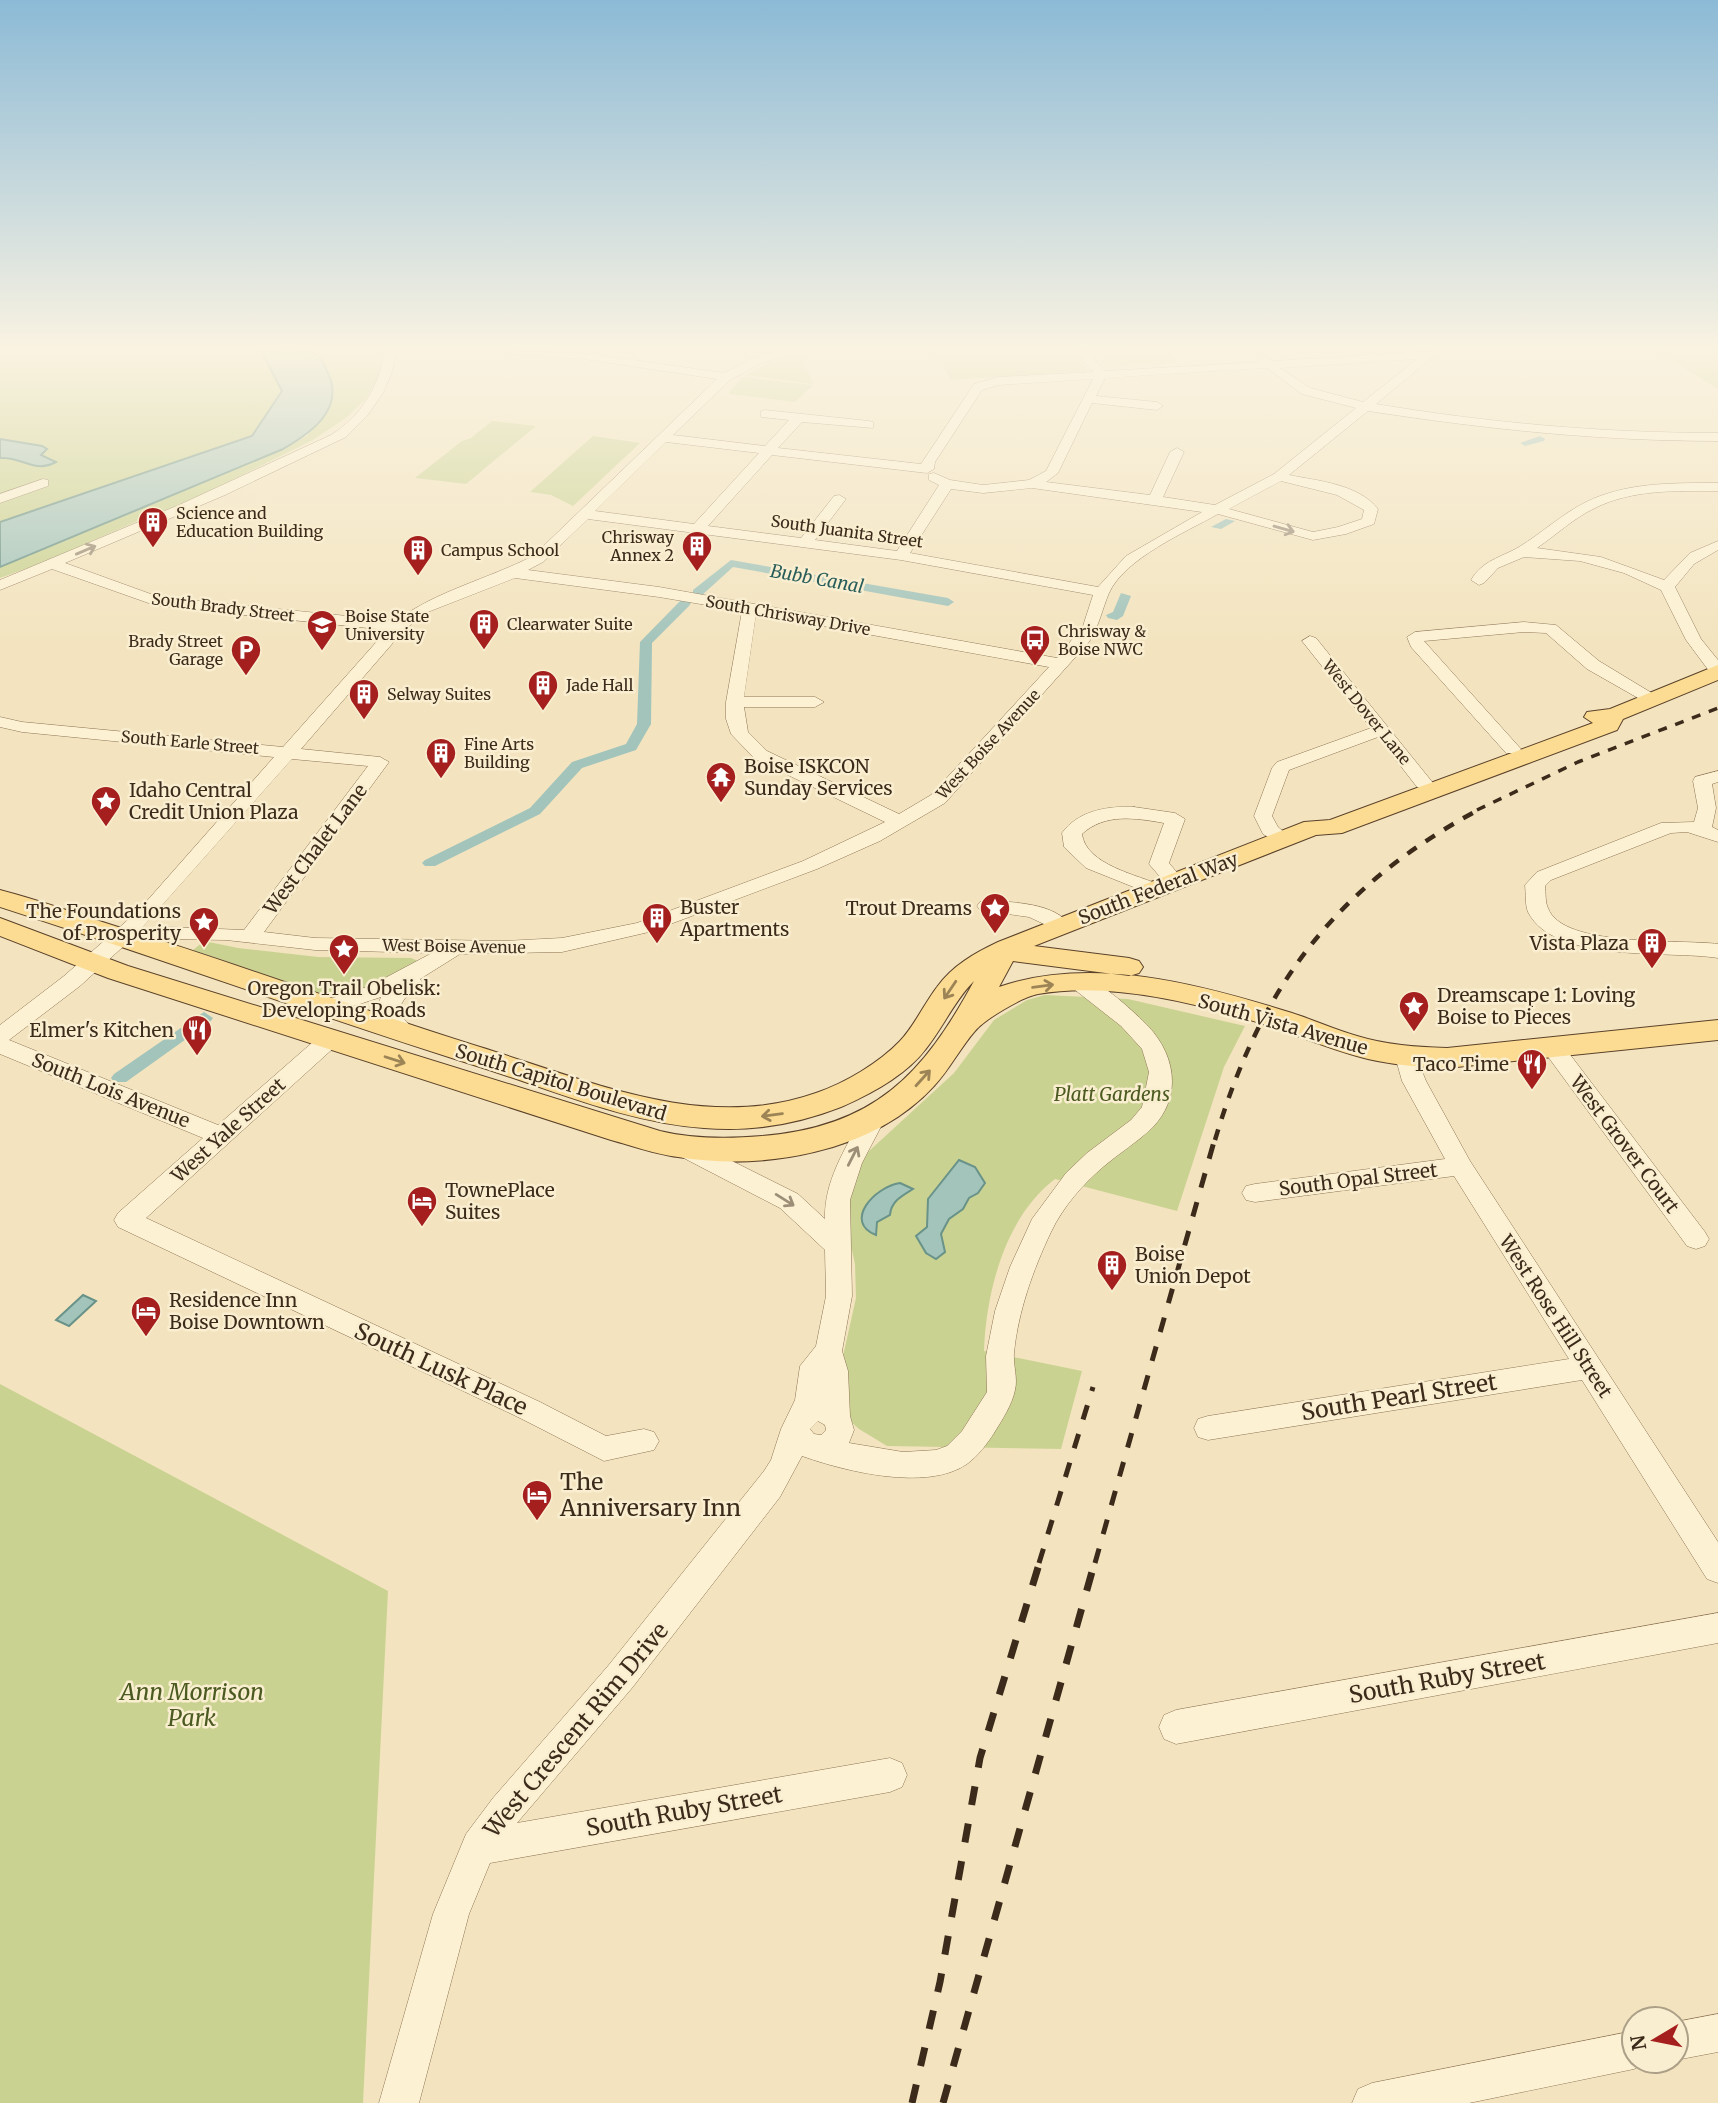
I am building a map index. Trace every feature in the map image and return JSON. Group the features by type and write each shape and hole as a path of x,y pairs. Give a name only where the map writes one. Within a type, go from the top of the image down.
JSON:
{"main road":[{"name":"South Federal Way","path":"1313,827 1320,818 1424,783 1596,717 1614,715 1718,671"},
{"name":"South Federal Way","path":"1004,951 1313,827 1333,828 1609,725 1614,715"},
{"name":"South Capitol Boulevard","path":"0,898 104,952 330,1039 622,1132 681,1146 746,1150 809,1143 873,1119 921,1082 962,1027 1004,951"},
{"path":"1071,922 1074,945 1084,971"},
{"name":"South Capitol Boulevard","path":"0,926 104,952 233,992 316,1004 405,1034 678,1117 722,1119 773,1115 827,1102 862,1086 912,1047 953,983 975,965 1004,951"},
{"name":"South Vista Avenue","path":"1004,951 1084,971 1214,984 1367,1031 1406,1056 1447,1058 1718,1030"},
{"name":"South Vista Avenue","path":"962,1027 1007,994 1084,971"}],"street":[{"path":"0,585 192,506 313,449"},
{"path":"0,1036 104,952 145,915 399,626 422,609 514,573 538,559 651,449"},
{"path":"754,449 927,469 934,477 947,484 983,489 1032,484 1155,500 1218,510 1313,536 1369,521 1371,509 1366,502 1354,495 1279,477"},
{"path":"927,469 928,462 937,449"},
{"path":"1032,484 1051,472 1063,449"},
{"name":"West Boise Avenue","path":"104,952 169,933 226,934 315,944 562,945 642,928 799,869 873,837 938,799 1061,664 1091,626 1102,592 1131,559 1180,529 1279,477 1314,449"},
{"path":"698,529 769,451"},
{"path":"1155,500 1177,452"},
{"path":"0,499 43,483"},
{"path":"901,556 947,484"},
{"path":"1479,580 1491,565 1521,552 1589,506 1605,499 1647,489 1718,487"},
{"path":"806,542 839,499"},
{"name":"South Juanita Street","path":"585,514 901,556 1102,592"},
{"path":"1667,587 1678,570 1692,557 1718,545"},
{"path":"1521,552 1592,557 1636,572 1667,587 1694,640 1718,671"},
{"name":"South Brady Street","path":"53,564 158,601 399,626"},
{"name":"South Chrisway Drive","path":"514,573 659,592 1061,664"},
{"path":"751,609 747,616 735,702 735,719 740,734 761,755 900,822"},
{"path":"1513,749 1418,644 1415,637 1524,627 1550,628 1593,665 1651,698"},
{"name":"West Dover Lane","path":"1310,641 1424,783"},
{"path":"735,702 815,702"},
{"name":"South Earle Street","path":"0,722 380,762"},
{"path":"1282,839 1270,830 1263,816 1278,772 1293,761 1381,730"},
{"name":"West Chalet Lane","path":"250,936 380,762"},
{"path":"1718,776 1702,781 1710,832 1668,827 1544,876 1535,885 1532,900 1542,916 1557,929 1577,939 1605,944 1718,951"},
{"path":"1116,813 1175,819 1159,864 1166,886 1093,864 1074,847 1072,833 1080,823 1116,813"},
{"name":"West Boise Avenue","path":"172,885 165,914 172,924 226,934"},
{"path":"987,906 1034,911 1071,922"},
{"path":"316,1004 361,998 467,946"},
{"path":"405,1034 386,1013 394,993 467,946"},
{"path":"809,1435 862,1460 923,1463 951,1458 976,1436 1001,1391 1000,1356 1010,1308 1018,1278 1041,1225 1066,1189 1086,1167 1148,1118 1158,1098 1161,1070 1156,1049 1084,971"},
{"name":"West Yale Street","path":"127,1220 330,1039"},
{"name":"South Lois Avenue","path":"0,1045 221,1136"},
{"name":"West Grover Court","path":"1554,1049 1696,1239"},
{"name":"West Rose Hill Street","path":"1406,1056 1414,1081 1461,1166 1718,1569"},
{"path":"809,1435 836,1440 840,1433 834,1371 828,1351 839,1296 837,1200 842,1181 873,1119"},
{"path":"681,1146 789,1201 836,1245"},
{"name":"South Opal Street","path":"1255,1193 1461,1166"},
{"name":"South Lusk Place","path":"127,1220 517,1404 604,1449 644,1441"},
{"path":"809,1435 809,1400 814,1366 828,1351"},
{"name":"South Pearl Street","path":"1208,1427 1589,1367"},
{"path":"838,1420 884,1461"},
{"name":"West Crescent Rim Drive","path":"398,2103 451,1914 479,1847 505,1810 620,1677 709,1567 809,1435"},
{"name":"South Ruby Street","path":"1176,1727 1718,1628"},
{"name":"South Ruby Street","path":"479,1847 890,1775"},
{"path":"1690,2038 1718,2033"},
{"path":"1372,2103 1620,2053"}],"green space":[{"path":"0,449 213,449 0,522"},
{"path":"283,449 295,449 186,503 149,516 39,564 0,578 0,567"},
{"path":"452,449 508,449 466,484 415,478"},
{"path":"578,449 633,449 573,506 551,495 530,492"},
{"path":"204,941 238,948 318,957 411,958 418,961 415,966 339,1000 193,950"},
{"name":"Platt Gardens","path":"1045,995 1128,999 1245,1026 1224,1067 1177,1211 1055,1179 1023,1214 1011,1235 994,1281 984,1351 1082,1371 1061,1449 887,1446 848,1419 837,1383 856,1298 855,1264 847,1227 846,1206 854,1178 868,1152 954,1073 994,1020 1027,1000"},
{"name":"Ann Morrison Park","path":"0,1384 388,1591 363,2103 0,2103"}],"water":[{"path":"0,449 47,449 41,455 56,462 41,466 0,458"},
{"path":"213,449 283,449 0,567 0,522"},
{"path":"959,1160 975,1167 985,1183 978,1193 969,1198 963,1209 949,1219 941,1234 945,1252 936,1259 926,1253 916,1236 927,1227 928,1199"},
{"path":"900,1183 913,1189 895,1202 890,1215 877,1222 876,1235 866,1229 862,1214 872,1198"},
{"path":"83,1295 96,1301 69,1326 56,1320"}],"waterway":[{"name":"Bubb Canal","path":"1217,527 1230,521"},
{"name":"Bubb Canal","path":"697,593 731,563 948,602"},
{"name":"Bubb Canal","path":"1112,615 1117,616 1125,596"},
{"name":"Bubb Canal","path":"430,863 535,811 577,765 631,747 644,724 646,642 685,603"},
{"name":"Bubb Canal","path":"120,1078 204,1018"}],"railway":[{"path":"1477,810 1578,762 1718,708"},
{"path":"1215,1140 1234,1084 1256,1034 1281,987 1311,945 1345,907 1384,871 1429,839 1480,809"},
{"path":"1095,1563 1215,1138"},
{"path":"1039,1563 1093,1387"},
{"path":"912,2103 940,1982 980,1758 1040,1561"},
{"path":"943,2103 1095,1561"}],"place":[{"name":"Science and Education Building","path":"153,549"},
{"name":"Chrisway Annex 2","path":"697,573"},
{"name":"Campus School","path":"418,577"},
{"name":"Clearwater Suite","path":"484,651"},
{"name":"Boise State University","path":"322,652"},
{"name":"Chrisway & Boise NWC","path":"1035,667"},
{"name":"Brady Street Garage","path":"246,677"},
{"name":"Jade Hall","path":"543,712"},
{"name":"Selway Suites","path":"364,721"},
{"name":"Fine Arts Building","path":"441,780"},
{"name":"Boise ISKCON Sunday Services","path":"721,804"},
{"name":"Idaho Central Credit Union Plaza","path":"106,828"},
{"name":"Trout Dreams","path":"995,935"},
{"name":"Buster Apartments","path":"657,945"},
{"name":"The Foundations of Prosperity","path":"204,949"},
{"name":"Vista Plaza","path":"1652,970"},
{"name":"Oregon Trail Obelisk: Developing Roads","path":"344,976"},
{"name":"Dreamscape 1: Loving Boise to Pieces","path":"1414,1033"},
{"name":"Elmer's Kitchen","path":"197,1057"},
{"name":"Taco Time","path":"1532,1091"},
{"name":"TownePlace Suites","path":"422,1228"},
{"name":"Boise Union Depot","path":"1112,1292"},
{"name":"Residence Inn Boise Downtown","path":"146,1338"},
{"name":"The Anniversary Inn","path":"537,1522"}]}
